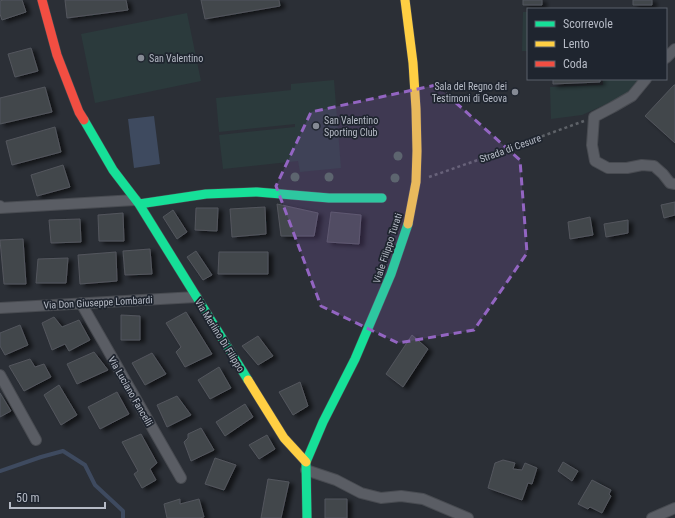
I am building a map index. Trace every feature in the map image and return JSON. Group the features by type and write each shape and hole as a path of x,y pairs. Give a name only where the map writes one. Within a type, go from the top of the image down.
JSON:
{"street":[{"name":"Via Merlino Di Filippo","path":"42,0 57,55 79,112 113,170 137,202 284,438 306,466"},
{"name":"Viale Filippo Turati","path":"306,466 323,422 355,359 391,274 407,227 416,182 417,151 413,63 405,0"},
{"path":"667,57 675,49"},
{"path":"645,80 632,96 613,108 594,117 592,145 594,161 608,168 627,168 642,165 654,166 670,183 675,184"},
{"path":"0,206 0,208 137,202 206,194 257,192 329,198 382,198"},
{"name":"Via Don Giuseppe Lombardi","path":"0,308 196,297"},
{"name":"Via Luciano Fancelli","path":"82,303 181,478"},
{"path":"0,375 36,440"},
{"path":"307,518 306,466 360,493 381,498 401,496 422,499 468,518"},
{"path":"652,518 675,508"}],"path":[{"name":"Strada di Cesure","path":"426,178 571,127 594,117"}],"highlighted area":[{"path":"436,85 520,160 527,253 474,330 398,343 321,306 276,186 311,112"}],"shaded area":[{"path":"523,12 527,12 527,51 522,51"},
{"name":"San Valentino","path":"187,13 201,81 95,103 81,34"},
{"path":"334,80 341,168 300,172 298,161 223,169 219,135 295,127 295,124 219,132 216,98 291,90 291,84"},
{"path":"603,80 641,80 627,95 582,115 551,119 550,87 603,85"}],"water":[{"path":"154,116 160,164 134,168 128,119"}],"building":[{"path":"22,0 26,12 2,20 0,14 0,1"},
{"path":"65,0 126,0 128,10 67,18"},
{"path":"201,0 279,0 280,6 205,19"},
{"path":"523,0 542,0 542,5 523,5"},
{"path":"633,0 652,0 652,5 633,5"},
{"path":"31,48 38,71 15,77 8,54"},
{"path":"553,80 600,80 600,82 553,84"},
{"path":"675,85 675,143 645,116"},
{"path":"45,87 52,112 0,124 0,98"},
{"path":"55,127 61,152 12,165 6,141"},
{"path":"63,165 70,187 37,196 31,175"},
{"path":"675,202 675,215 664,218 661,205"},
{"path":"277,204 318,213 314,236 281,236"},
{"path":"265,207 266,234 232,237 230,209"},
{"path":"196,208 218,208 217,231 195,230"},
{"path":"173,210 187,232 177,239 163,217"},
{"path":"331,212 361,215 359,244 327,242"},
{"path":"123,213 124,241 99,241 98,215"},
{"path":"590,217 593,235 570,239 568,222"},
{"path":"80,219 81,242 51,243 49,220"},
{"path":"628,220 628,233 606,237 604,224"},
{"path":"23,239 26,284 4,284 0,240"},
{"path":"150,249 152,274 125,275 123,251"},
{"path":"196,251 212,275 203,280 187,257"},
{"path":"116,252 117,281 80,284 78,255"},
{"path":"219,252 268,252 268,274 218,274"},
{"path":"68,258 66,283 36,283 38,259"},
{"path":"186,312 212,354 185,367 176,352 181,347 166,323"},
{"path":"121,315 140,316 140,340 121,340"},
{"path":"54,317 62,327 79,320 90,340 69,351 65,344 52,350 42,323"},
{"path":"20,325 28,345 5,355 0,346 0,333"},
{"path":"412,335 428,349 403,387 386,374"},
{"path":"258,336 273,356 258,365 242,346"},
{"path":"94,352 108,370 77,384 67,364"},
{"path":"152,353 166,374 145,385 132,363"},
{"path":"30,359 35,367 44,364 51,377 24,391 9,366"},
{"path":"219,367 231,388 210,399 198,380"},
{"path":"300,382 308,406 293,415 279,392"},
{"path":"59,385 77,415 61,425 44,395"},
{"path":"117,392 129,414 100,429 88,407"},
{"path":"0,393 11,411 0,417"},
{"path":"177,396 191,415 167,427 157,405"},
{"path":"245,404 253,417 225,436 216,422"},
{"path":"201,428 214,450 191,461 184,442 188,438 188,434"},
{"path":"141,434 157,463 150,469 156,480 142,488 134,474 138,471 122,442"},
{"path":"267,435 275,449 259,459 249,445"},
{"path":"215,458 236,465 224,490 205,484"},
{"path":"503,460 515,463 513,469 522,470 525,463 537,468 532,484 528,483 522,500 488,488 495,463"},
{"path":"563,462 578,471 572,481 558,471"},
{"path":"268,479 289,482 281,518 261,518"},
{"path":"592,480 611,490 609,494 611,496 602,513 590,507 588,509 578,504"},
{"path":"180,499 180,504 199,499 204,517 167,518 164,504"},
{"path":"325,499 347,499 347,518 325,518"}],"waterway":[{"path":"0,471 63,451 85,465 95,485 123,511 123,518"}],"traffic: fast":[{"path":"84,120 113,170 139,204 248,380"},
{"path":"139,204 206,194 257,192 329,198 382,198"},
{"path":"307,518 306,462 323,422 355,359 391,274 408,224"}],"traffic: slow":[{"path":"405,0 413,63 417,151 416,182 408,224"},
{"path":"248,380 284,438 306,462"}],"traffic: jam":[{"path":"42,0 57,55 79,112 84,120"}],"place":[{"name":"San Valentino","path":"141,58"},
{"name":"Sala del Regno dei Testimoni di Geova","path":"515,92"},
{"name":"San Valentino Sporting Club","path":"316,126"}]}
